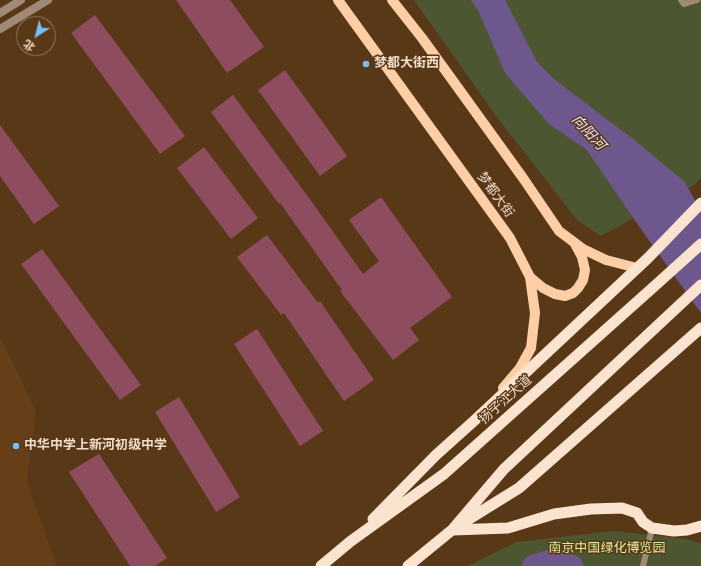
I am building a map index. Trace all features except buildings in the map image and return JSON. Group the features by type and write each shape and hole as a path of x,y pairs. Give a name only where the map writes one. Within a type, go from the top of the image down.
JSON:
{"highway":[{"path":"351,542 436,455 648,258 701,203"},
{"name":"扬子江大道","path":"320,566 444,474 701,244"},
{"path":"452,530 504,469 701,286"},
{"path":"408,566 452,530 519,488 698,330"},
{"path":"452,530 508,528 554,514 591,509 622,508 636,513 652,528 674,531 688,530 701,526"}],"main road":[{"name":"梦都大街","path":"338,0 510,238 530,277 535,314 531,348 520,368 475,420"},
{"path":"392,0 422,38 559,231 583,249 606,260 637,268"},
{"path":"530,277 543,288 555,294 565,296 573,293 583,280 585,270 582,257 573,241"}],"street":[{"path":"0,13 21,0"},
{"path":"0,29 48,0"}],"lane":[{"path":"681,0 684,4 697,0"},
{"path":"643,563 652,528"}],"shaded area":[{"name":"中华中学上新河初级中学","path":"0,337 36,411 27,482 57,566 0,566"}],"green space":[{"path":"414,0 701,0 701,178 694,185 601,236 578,221 496,116"},
{"name":"南京中国绿化博览园","path":"614,531 686,539 701,543 701,566 468,566 517,542"}],"water":[{"name":"向阳河","path":"471,0 505,0 537,62 555,80 633,139 684,181 701,211 701,313 587,150 549,124 505,73 479,12"}],"waterway":[{"path":"533,566 549,561 572,566"}],"place":[{"name":"梦都大街西","path":"366,64"},
{"name":"中华中学上新河初级中学","path":"16,446"}]}
